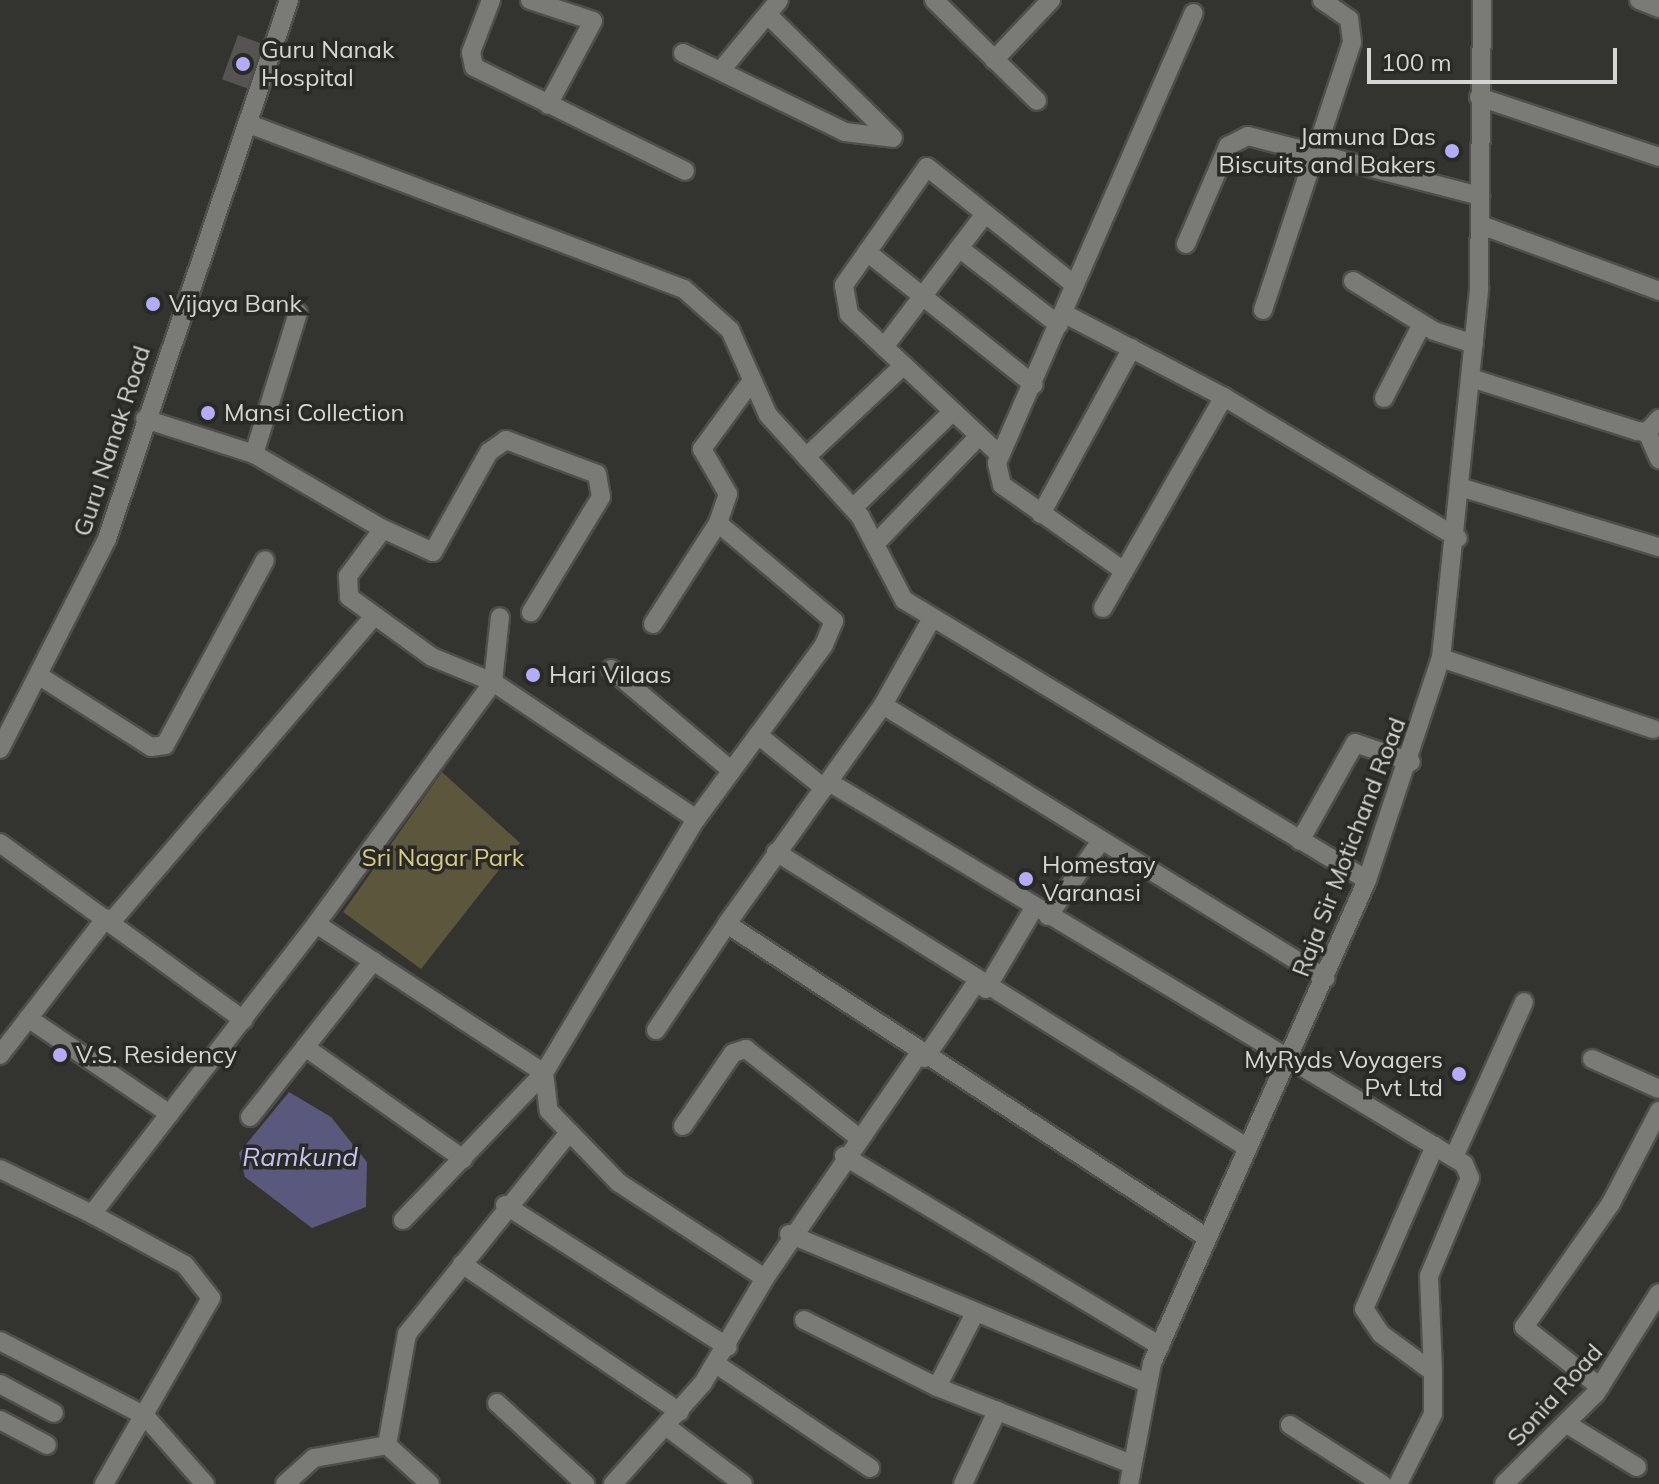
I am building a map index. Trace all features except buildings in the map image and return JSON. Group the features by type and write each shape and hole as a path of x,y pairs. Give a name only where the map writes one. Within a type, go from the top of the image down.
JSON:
{"street":[{"name":"Guru Nanak Road","path":"0,749 107,539 145,419 252,125 289,0"},
{"path":"491,0 471,52 474,67 685,171"},
{"path":"530,0 593,21 548,105"},
{"path":"934,0 1037,101"},
{"path":"994,60 1051,0"},
{"path":"1263,310 1352,42 1349,19 1322,0"},
{"name":"Raja Sir Motichand Road","path":"1129,1484 1129,1463 1145,1382 1206,1237 1289,1064 1367,880 1411,762 1441,658 1458,538 1474,344 1481,225 1479,97 1482,0"},
{"path":"1639,0 1659,8"},
{"path":"683,53 722,69 845,132 893,138 774,8 722,69"},
{"path":"1124,571 1002,485 1000,455 1034,385 1194,13"},
{"path":"1479,97 1659,157"},
{"path":"252,125 684,289 730,330 751,382 806,457 853,508 904,600 931,620 1367,880"},
{"path":"1186,244 1233,140 1258,136 1480,196"},
{"path":"1000,455 884,347 842,301 867,252 927,167 1075,285"},
{"path":"884,347 985,214"},
{"path":"1481,225 1659,291"},
{"path":"959,248 1061,319 1132,348 1224,397 1458,538"},
{"path":"867,252 1034,385"},
{"path":"1353,281 1422,324 1474,344"},
{"path":"254,454 298,313"},
{"path":"1384,398 1422,324"},
{"path":"1041,514 1132,348"},
{"path":"806,457 904,365"},
{"path":"1471,378 1653,426 1659,459"},
{"path":"653,624 718,523 728,494 702,449 751,382"},
{"path":"1103,608 1224,397"},
{"path":"853,508 953,411"},
{"path":"145,419 254,454 383,529 433,552 489,452 506,440 597,474 601,497 531,612"},
{"path":"875,544 979,436"},
{"path":"1463,488 1659,547"},
{"path":"403,1220 544,1073 696,819 758,735 834,621 718,523"},
{"path":"383,529 348,576 349,597 372,619 432,657 493,682 544,709 696,819"},
{"path":"38,675 151,747 165,745 265,560"},
{"path":"92,1214 244,1020 493,682 500,617"},
{"path":"0,1055 108,920 372,619"},
{"path":"656,1030 776,852 883,705 931,620"},
{"path":"1441,658 1653,729"},
{"path":"611,669 732,771"},
{"path":"883,705 1325,978"},
{"path":"758,735 826,785 1289,1064 1454,1157 1470,1178 1429,1276 1433,1414 1398,1484"},
{"path":"1300,841 1355,743 1368,741 1411,762"},
{"path":"613,1484 680,1412 716,1364 789,1234 858,1137 1101,841"},
{"path":"0,843 244,1020"},
{"path":"776,852 981,986 1248,1148"},
{"path":"316,924 544,1073"},
{"path":"727,924 922,1056 1206,1237"},
{"path":"250,1117 373,961"},
{"path":"1454,1157 1524,1002"},
{"path":"28,1018 170,1114"},
{"path":"305,1047 463,1159"},
{"path":"683,1126 733,1053 746,1049 858,1137"},
{"path":"1592,1059 1659,1089"},
{"path":"544,1073 543,1096 566,1136 619,1183 765,1278"},
{"path":"1600,1387 1524,1327 1611,1203 1659,1111"},
{"path":"387,1445 407,1334 505,1205 566,1136"},
{"path":"1433,1372 1381,1334 1364,1309 1435,1146"},
{"path":"844,1156 1160,1346"},
{"path":"0,1169 92,1214 185,1265 211,1298 104,1484"},
{"path":"505,1205 728,1347"},
{"path":"789,1234 1145,1382"},
{"path":"462,1264 680,1412"},
{"name":"Sonia Road","path":"1504,1484 1567,1424 1600,1387 1659,1293"},
{"path":"937,1387 975,1313"},
{"path":"804,1320 937,1387 1129,1463"},
{"path":"0,1341 145,1416 205,1484"},
{"path":"716,1364 870,1468"},
{"path":"0,1384 54,1413"},
{"path":"497,1403 585,1484"},
{"path":"963,1484 997,1411"},
{"path":"0,1420 47,1445"},
{"path":"1567,1424 1637,1467"},
{"path":"1290,1425 1382,1484"},
{"path":"667,1427 743,1484"},
{"path":"285,1484 314,1458 387,1445"},
{"path":"387,1445 430,1484"}],"green space":[{"name":"Sri Nagar Park","path":"442,772 520,843 421,969 343,912"}],"water":[{"name":"Ramkund","path":"289,1092 331,1117 367,1162 366,1207 312,1228 245,1177 239,1153"}],"place":[{"name":"Guru Nanak Hospital","path":"243,64"},
{"name":"Jamuna Das Biscuits and Bakers","path":"1452,151"},
{"name":"Vijaya Bank","path":"153,304"},
{"name":"Mansi Collection","path":"208,413"},
{"name":"Hari Vilaas","path":"533,675"},
{"name":"Homestay Varanasi","path":"1026,879"},
{"name":"V.S. Residency","path":"60,1055"},
{"name":"MyRyds Voyagers Pvt Ltd","path":"1459,1074"}]}
